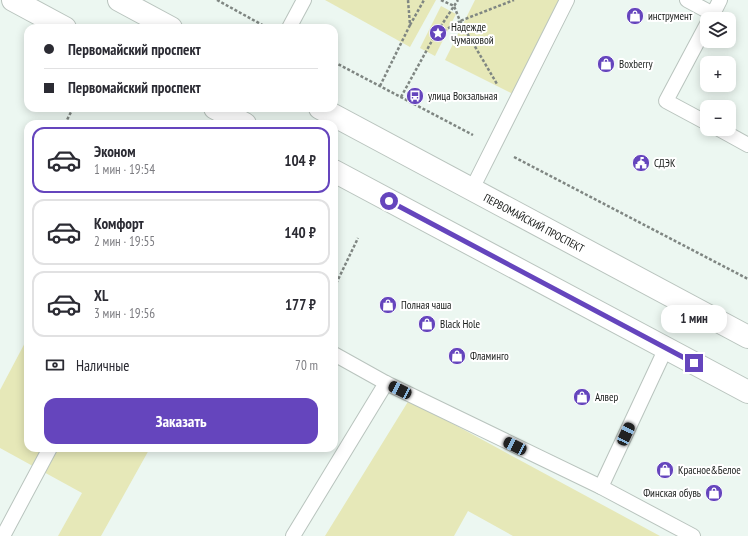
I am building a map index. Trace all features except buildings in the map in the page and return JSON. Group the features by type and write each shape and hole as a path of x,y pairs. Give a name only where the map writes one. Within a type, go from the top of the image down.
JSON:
{"main road":[{"path":"12,0 57,24"},
{"path":"119,0 164,24"},
{"path":"222,112 238,120"},
{"name":"ПЕРВОМАЙСКИЙ ПРОСПЕКТ","path":"328,112 748,338"},
{"path":"338,173 748,392"}],"lane":[{"path":"291,24 304,0"},
{"path":"472,189 567,0"},
{"path":"687,0 702,12"},
{"path":"714,12 720,0"},
{"path":"700,38 666,101 700,119"},
{"path":"731,136 748,145"},
{"path":"601,487 666,348"},
{"path":"338,356 386,383 601,487 693,536"},
{"path":"293,536 386,383"},
{"path":"3,536 48,452"}],"path":[{"path":"217,0 262,24"},
{"path":"408,0 410,25"},
{"path":"380,86 424,0"},
{"path":"441,0 454,6 460,21 512,110"},
{"path":"401,97 434,37 458,0"},
{"path":"434,37 460,21 514,0"},
{"path":"338,64 748,279"},
{"path":"338,280 358,238"}],"green space":[{"path":"325,0 436,0 410,47"},
{"path":"475,0 571,0 521,98 445,60"},
{"path":"441,6 456,14 435,56 420,48"},
{"path":"24,345 24,452 148,452 101,536 58,536 82,493 0,448 0,390"},
{"path":"409,400 660,536 513,536 468,511 454,536 325,536"}],"place":[{"name":"инструмент","path":"635,16"},
{"name":"Надежде Чумаковой","path":"438,33"},
{"name":"Boxberry","path":"606,64"},
{"name":"улица Вокзальная","path":"415,96"},
{"name":"СДЭК","path":"641,163"},
{"name":"Полная чаша","path":"388,305"},
{"name":"Black Hole","path":"427,324"},
{"name":"Фламинго","path":"457,356"},
{"name":"Алвер","path":"582,397"},
{"name":"Красное&Белое","path":"665,470"},
{"name":"Финская обувь","path":"714,493"}],"route":[{"path":"389,201 694,363"}]}
